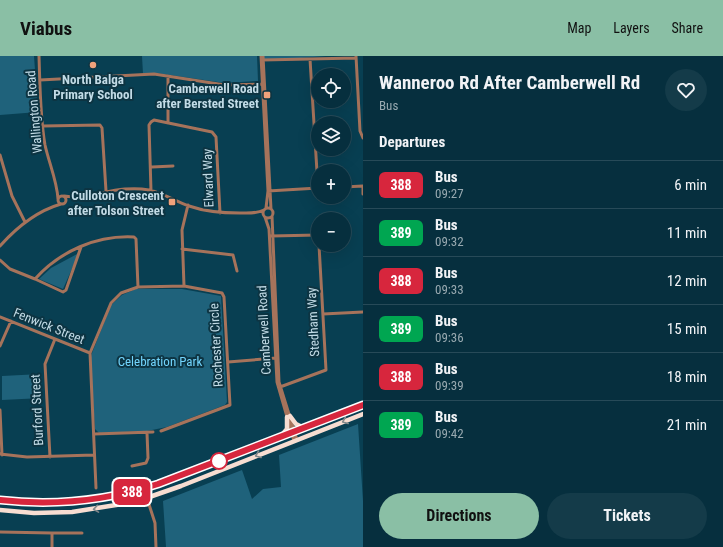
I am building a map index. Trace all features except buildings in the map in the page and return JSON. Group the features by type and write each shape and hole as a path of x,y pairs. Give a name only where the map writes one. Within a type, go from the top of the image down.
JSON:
{"highway":[{"path":"0,500 46,503 72,502 112,497 144,489 363,405"},
{"path":"0,510 34,513 72,512 103,508 148,498 363,414"},
{"path":"288,416 296,424 304,428"},
{"path":"280,437 287,429 288,416"}],"street":[{"name":"Wallington Road","path":"39,56 43,126 48,161 57,188 58,200"},
{"path":"0,246 25,222 52,206 63,196 71,198 131,188 151,191 188,205 220,213 254,213 265,209 271,209 262,56"},
{"path":"262,60 356,57 360,131 363,138"},
{"path":"310,59 317,164"},
{"path":"40,80 154,74 225,86 263,84"},
{"path":"168,76 168,123"},
{"name":"Elward Way","path":"151,191 152,167 150,122 154,120 215,134 220,213"},
{"path":"43,126 100,125 102,128 106,191"},
{"path":"0,156 12,196 25,222"},
{"path":"152,167 173,166"},
{"path":"351,187 363,186 363,194"},
{"name":"Wallington Road","path":"57,188 66,202"},
{"path":"269,191 311,188"},
{"path":"265,209 269,191"},
{"path":"52,206 66,202 71,198"},
{"path":"58,200 61,204"},
{"path":"184,286 182,230 188,205"},
{"name":"Camberwell Road","path":"265,209 265,217 269,224 271,236"},
{"name":"Camberwell Road","path":"271,209 271,236 279,387 296,440"},
{"path":"254,213 265,217 272,216"},
{"path":"34,279 54,260 93,241 116,236 134,237 136,239 138,287"},
{"path":"271,236 311,236"},
{"path":"0,260 10,269 63,292 66,290 81,247"},
{"path":"182,249 233,255 237,271"},
{"name":"Stedham Way","path":"279,387 326,370 320,252"},
{"name":"Rochester Circle","path":"96,488 90,353 111,303 121,293 138,287 184,286 222,294 224,297 230,404 161,431"},
{"path":"323,314 363,312"},
{"name":"Fenwick Street","path":"0,317 90,353"},
{"path":"0,346 11,321"},
{"name":"Burford Street","path":"50,457 45,364 55,339"},
{"path":"228,362 277,358"},
{"path":"0,410 1,454 27,458 94,455"},
{"path":"132,466 146,463 148,458 147,432"},
{"path":"94,434 153,432"},
{"path":"144,489 155,523 155,547"},
{"path":"0,532 82,533"},
{"path":"52,533 52,547"}],"green space":[{"path":"0,56 34,56 38,112 0,115"},
{"path":"142,56 257,56 258,81 225,83 156,73 143,74"},
{"path":"264,56 326,56 264,61"},
{"path":"79,253 63,289 39,279 51,268"},
{"name":"Celebration Park","path":"136,289 182,289 221,296 227,402 225,405 167,427 147,431 99,433 95,429 90,361 92,353 111,305 122,295"},
{"path":"41,374 42,398 2,400 2,376"},
{"path":"358,424 363,501 363,547 166,547 163,501 242,470 252,499 263,489 281,487 279,455"}],"bus line":[{"name":"388","path":"0,500 46,503 72,502 112,497 158,484 260,446 363,405"}],"place":[{"name":"North Balga Primary School","path":"93,65"},
{"name":"Camberwell Road after Bersted Street","path":"267,95"},
{"name":"Culloton Crescent after Tolson Street","path":"172,202"}]}
